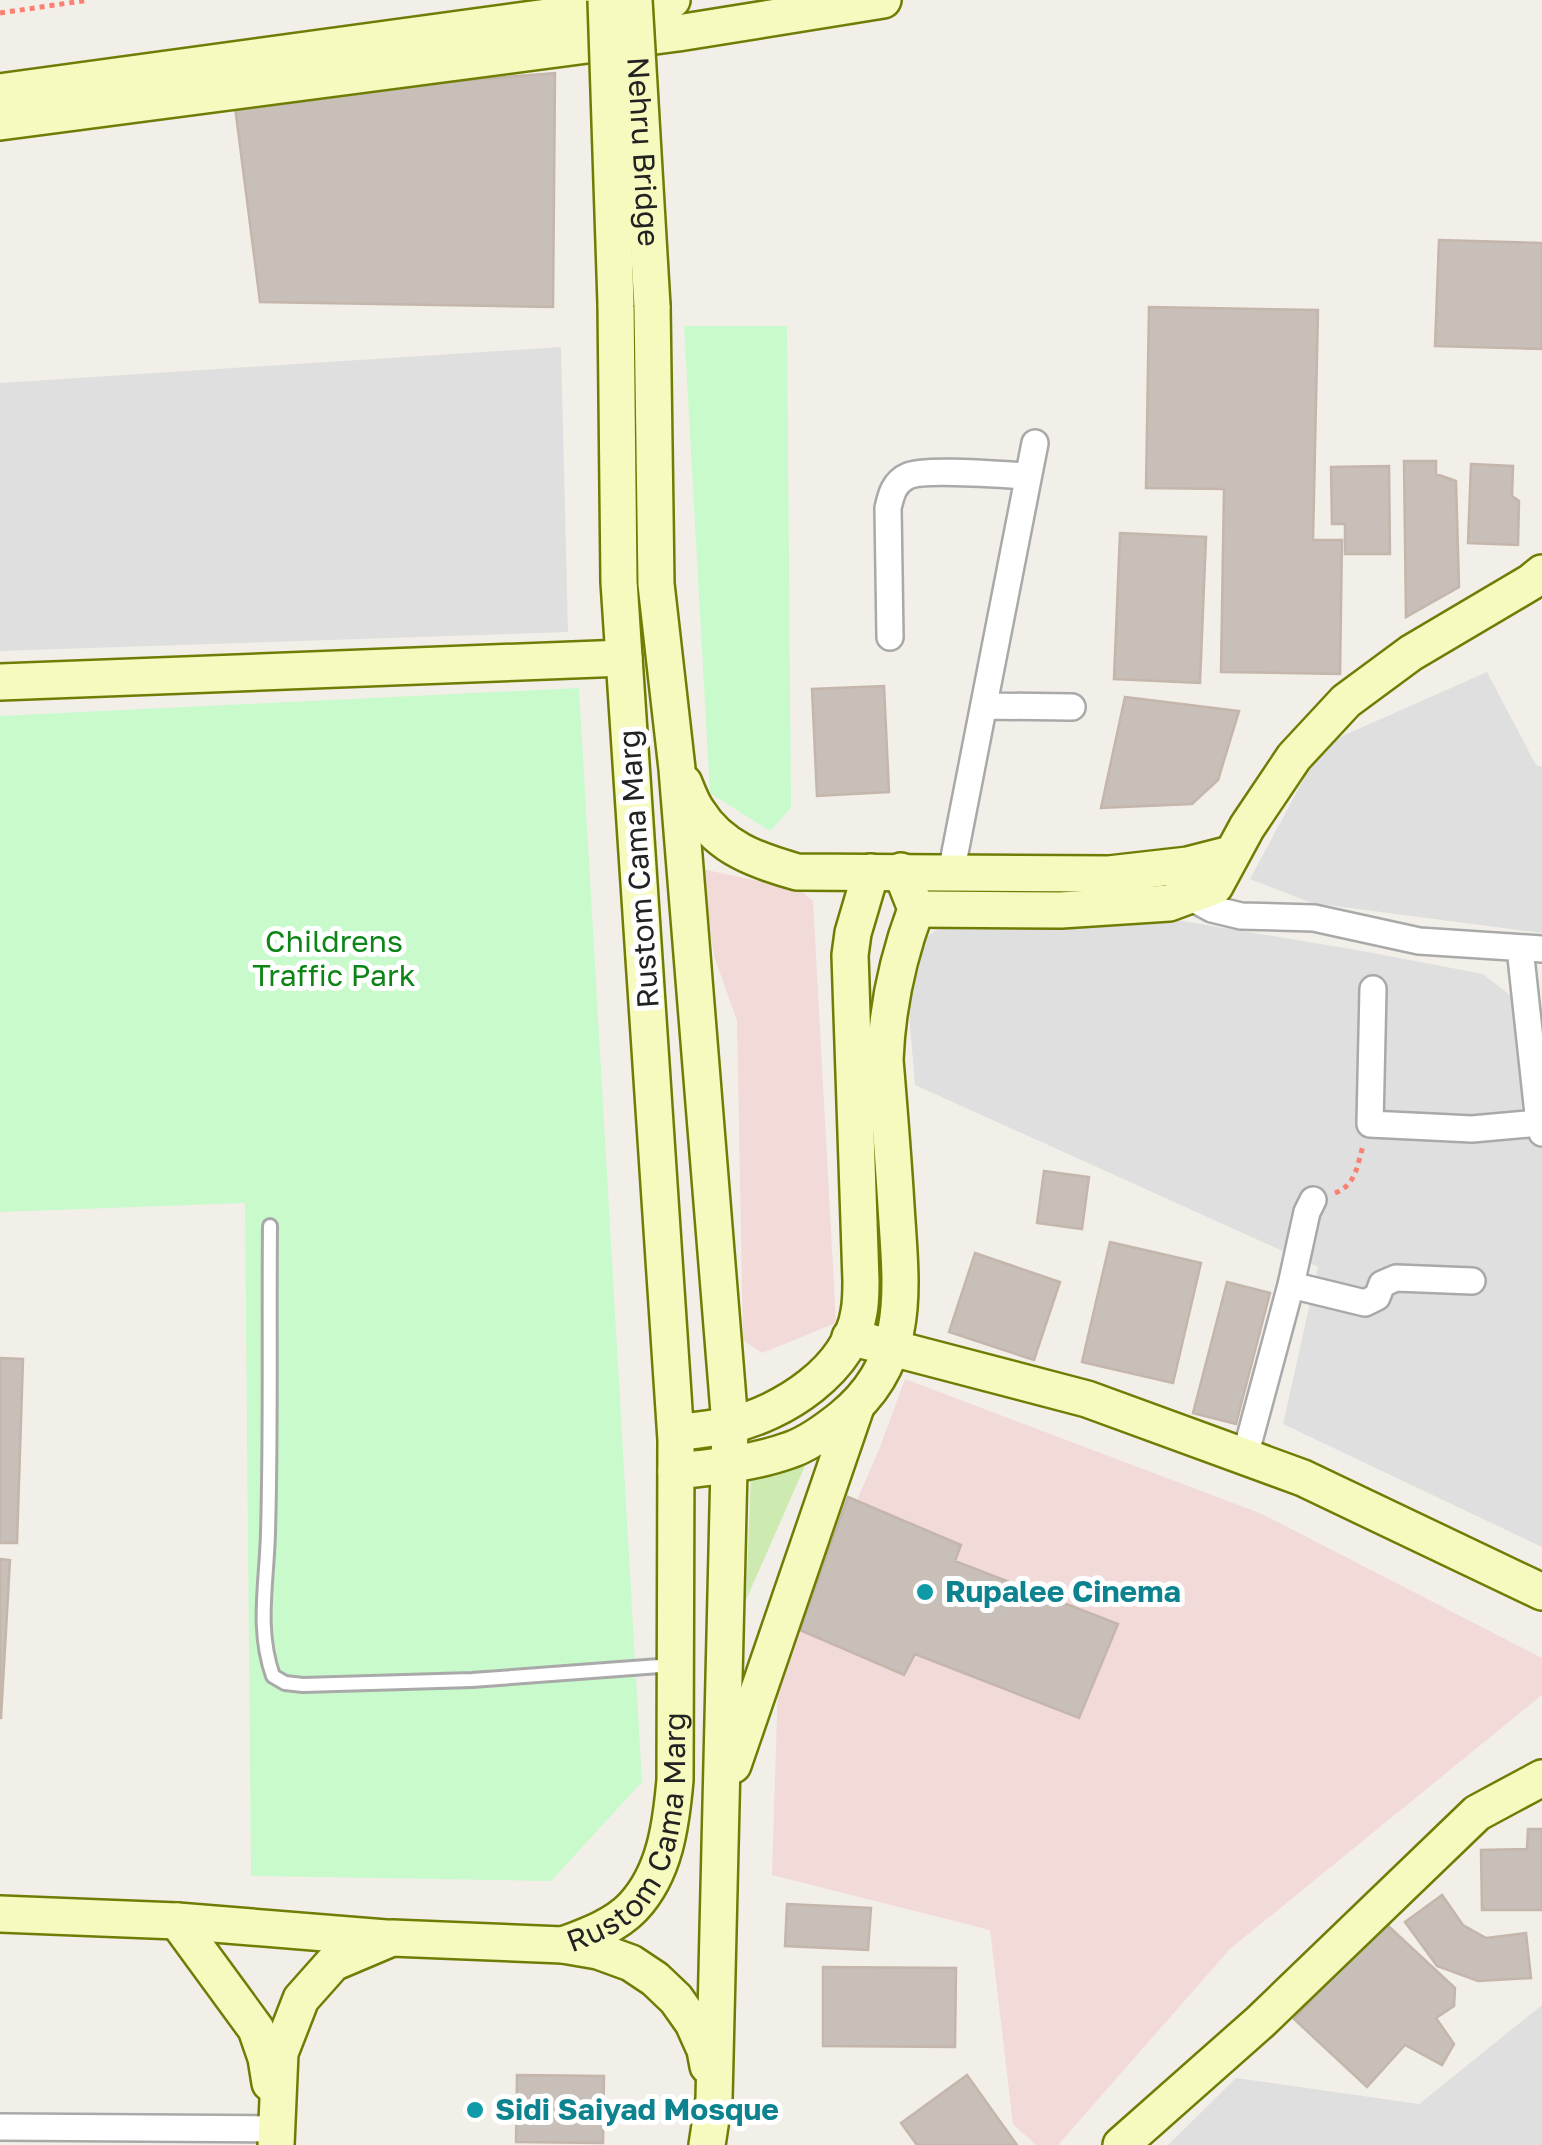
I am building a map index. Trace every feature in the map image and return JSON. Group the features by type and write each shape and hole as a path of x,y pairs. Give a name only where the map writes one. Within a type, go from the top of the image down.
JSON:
{"main road":[{"name":"Nehru Bridge","path":"606,0 616,304"},
{"name":"Nehru Bridge","path":"634,0 652,306"},
{"path":"0,92 675,17 883,0"},
{"path":"0,122 675,17"},
{"name":"Rustom Cama Marg","path":"563,1945 598,1932 632,1908 657,1870 672,1824 674,1780 676,1433 619,582 616,304"},
{"name":"Rustom Cama Marg","path":"652,306 656,584 678,769 730,1425 714,2099 707,2145"},
{"path":"916,910 1061,910 1169,903 1215,886 1294,756 1346,701 1411,653 1542,573"},
{"path":"0,682 624,658"},
{"path":"678,769 698,812 722,840 757,860 797,872 1108,874 1232,854"},
{"path":"886,872 916,910"},
{"path":"676,1433 730,1425 798,1395 829,1371 859,1315 862,1281 850,955 853,933 886,872"},
{"path":"676,1471 730,1465 792,1450 856,1406 876,1384 893,1348 902,1291 886,1026 906,936 916,910"},
{"path":"850,1338 1087,1399 1245,1456 1304,1478 1542,1592"},
{"path":"723,1794 856,1406"},
{"path":"1122,2145 1260,2022 1477,1814 1542,1778"},
{"path":"0,1914 563,1945"},
{"path":"178,1921 256,2029 266,2058 276,2137"},
{"path":"276,2137 280,2053 301,1998 333,1963 392,1938"},
{"name":"Rustom Cama Marg","path":"563,1945 598,1950 631,1963 676,1999 705,2050 714,2099"},
{"path":"714,2099 725,2145"}],"street":[{"path":"952,873 1035,442"},
{"path":"890,637 888,508 892,489 908,476 922,474 1028,476"},
{"path":"985,706 1072,708"},
{"path":"1188,896 1212,909 1242,916 1314,918 1419,941 1531,949 1540,1118 1472,1129 1370,1124 1373,989"},
{"path":"1245,1456 1312,1200"},
{"path":"1292,1285 1365,1304 1378,1296 1382,1284 1396,1278 1472,1281"},
{"path":"12,2133 276,2137"}],"lane":[{"path":"270,1226 268,1534 262,1629 273,1676 284,1683 303,1685 472,1680 675,1665"}],"path":[{"path":"0,12 89,0"},
{"path":"1312,1200 1347,1188 1354,1179 1370,1124"}],"shaded area":[{"path":"561,347 568,632 0,651 0,383"},
{"path":"1487,672 1536,765 1542,767 1542,933 1312,903 1250,879 1322,745"},
{"path":"702,869 800,890 813,901 836,1323 762,1353 743,1340 737,1021 714,956"},
{"path":"1016,893 1483,974 1542,1020 1542,1547 1283,1424 1318,1267 915,1085 904,953 952,919"},
{"path":"905,1379 1262,1514 1542,1658 1542,1695 1230,1949 1058,2145 1036,2145 1013,2124 990,1930 772,1875 778,1683 880,1447"},
{"path":"1542,2005 1542,2145 1168,2145 1236,2078 1419,2104"}],"green space":[{"path":"684,326 787,326 791,808 770,831 710,793"},
{"name":"Childrens Traffic Park","path":"579,688 642,1782 551,1881 251,1876 245,1203 0,1212 0,716"},
{"path":"816,1441 746,1600 751,1473"}],"building":[{"path":"555,73 553,307 260,302 234,99"},
{"path":"1439,240 1542,243 1542,349 1435,346"},
{"path":"1149,307 1318,310 1313,540 1342,540 1340,674 1221,672 1224,489 1146,488"},
{"path":"1404,461 1436,461 1436,474 1456,481 1459,587 1406,617"},
{"path":"1471,464 1513,466 1512,496 1519,501 1518,545 1468,543"},
{"path":"1389,466 1390,554 1345,554 1345,524 1332,524 1331,467"},
{"path":"1120,533 1206,537 1200,683 1114,679"},
{"path":"884,686 889,792 817,796 812,689"},
{"path":"1125,697 1239,711 1218,780 1192,804 1101,808"},
{"path":"1044,1171 1089,1177 1082,1229 1037,1223"},
{"path":"1110,1242 1201,1263 1173,1383 1082,1362"},
{"path":"975,1253 1060,1282 1034,1360 949,1332"},
{"path":"1227,1282 1270,1293 1236,1424 1193,1413"},
{"path":"0,1358 23,1359 17,1543 0,1543"},
{"name":"Rupalee Cinema","path":"848,1497 961,1545 955,1561 1118,1624 1079,1718 915,1654 904,1675 800,1630"},
{"path":"0,1559 10,1560 1,1718 0,1718"},
{"path":"1528,1829 1542,1829 1542,1910 1482,1910 1481,1850 1527,1849"},
{"path":"1442,1895 1463,1925 1486,1938 1526,1933 1531,1978 1478,1981 1437,1966 1405,1922"},
{"path":"787,1904 871,1908 868,1950 785,1946"},
{"path":"1384,1922 1455,1988 1454,2006 1436,2018 1454,2044 1442,2065 1405,2045 1367,2087 1294,2019"},
{"path":"823,1967 956,1968 955,2047 823,2046"},
{"name":"Sidi Saiyad Mosque","path":"517,2075 604,2076 603,2143 516,2142"},
{"path":"967,2075 1017,2145 917,2145 901,2123"}],"place":[{"name":"Rupalee Cinema","path":"925,1592"},
{"name":"Sidi Saiyad Mosque","path":"475,2110"}]}
